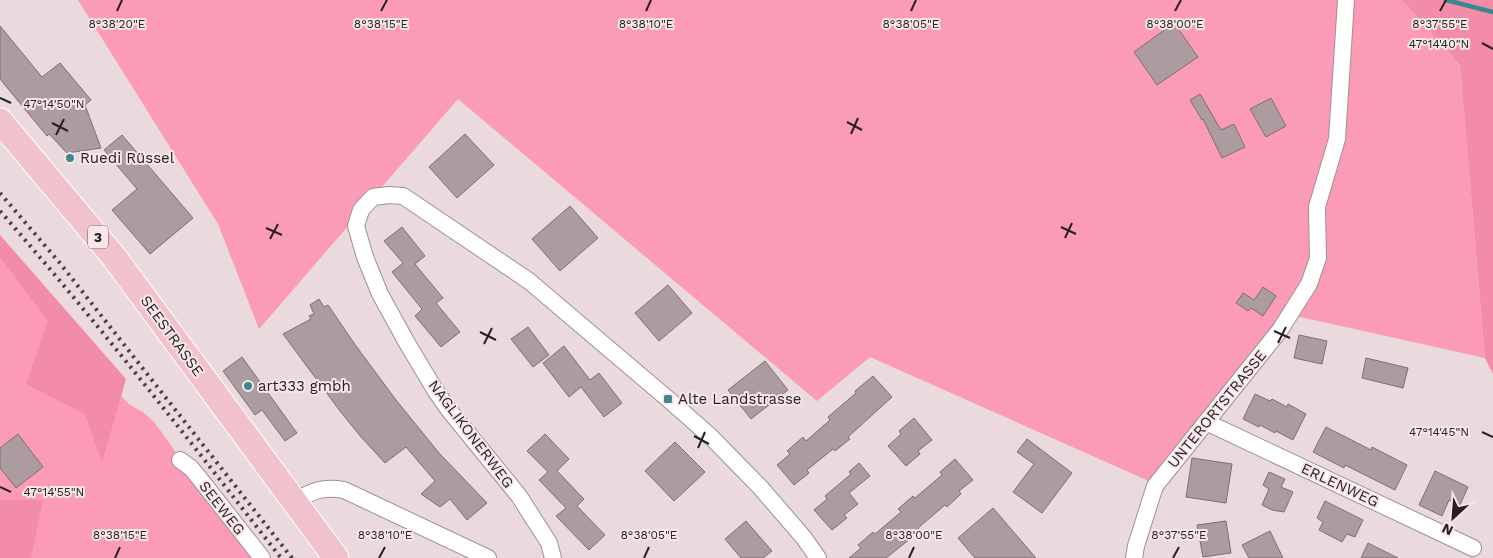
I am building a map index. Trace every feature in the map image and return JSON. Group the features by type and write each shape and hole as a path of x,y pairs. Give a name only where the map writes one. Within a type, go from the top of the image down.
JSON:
{"main road":[{"name":"SEESTRASSE","path":"0,121 114,258 336,558"}],"street":[{"name":"UNTERORTSTRASSE","path":"1134,558 1155,486 1280,330 1309,284 1318,258 1316,207 1337,139 1346,0"},
{"name":"NAGLIKONERWEG","path":"553,558 549,543 518,496 435,390 380,294 356,226 361,210 373,197 402,196 529,281 710,436 760,487 804,538 818,558"},
{"name":"ERLENWEG","path":"1206,422 1473,548"},
{"name":"SEEWEG","path":"180,460 191,468 262,558"},
{"path":"294,501 318,489 331,487 344,490 488,558"}],"shaded area":[{"path":"78,0 1402,0 1460,65 1485,358 1287,314 1151,482 870,357 817,401 458,99 259,329 218,224"},
{"path":"1402,0 1493,0 1493,374 1485,358 1460,65"},
{"path":"0,235 126,379 102,462 85,414 26,384 48,321 0,257"},
{"path":"0,249 97,372 130,405 143,412 154,422 180,460 262,558 0,558"},
{"path":"0,500 43,500 31,558 0,558"}],"building":[{"path":"1174,23 1198,57 1157,85 1134,52"},
{"path":"0,26 42,77 60,63 91,100 85,105 101,148 67,153 49,134 47,136 0,79"},
{"path":"1200,94 1221,130 1234,124 1245,147 1222,158 1203,119 1190,100"},
{"path":"1271,98 1286,126 1266,137 1250,109"},
{"path":"465,134 494,165 457,198 429,167"},
{"path":"122,135 193,218 150,254 112,210 137,189 104,150"},
{"path":"570,206 598,238 560,271 532,239"},
{"path":"402,227 425,256 415,264 443,298 436,303 460,332 441,347 415,316 422,309 392,272 403,263 384,241"},
{"path":"668,285 692,313 659,341 635,313"},
{"path":"1263,287 1276,296 1263,316 1251,308 1248,311 1236,303 1243,293 1254,300"},
{"path":"319,299 324,307 328,305 396,400 439,453 487,503 467,520 450,499 440,507 421,494 435,481 406,447 385,463 340,411 283,334 311,319 309,316 314,314 310,305"},
{"path":"528,327 549,355 533,367 511,339"},
{"path":"1299,335 1327,341 1322,364 1294,358"},
{"path":"564,346 590,380 599,373 622,403 604,417 581,387 569,397 543,363"},
{"name":"art333 gmbh","path":"242,357 297,433 285,441 262,410 255,415 223,371"},
{"path":"1366,358 1408,368 1403,388 1362,378"},
{"path":"765,361 788,390 751,419 728,390"},
{"path":"873,376 892,397 848,437 850,439 835,451 833,449 807,470 809,473 794,485 777,465 790,454 787,451 803,437 806,441 830,420 828,417"},
{"path":"1255,394 1270,401 1272,399 1287,407 1288,404 1306,414 1293,440 1276,431 1275,433 1243,419"},
{"path":"914,418 932,440 918,451 920,454 906,466 888,446 901,434 899,431"},
{"path":"1326,427 1371,450 1372,447 1407,465 1395,490 1345,465 1344,468 1313,452"},
{"path":"18,434 43,467 16,488 0,468 0,448"},
{"path":"545,434 569,459 557,471 584,499 577,506 605,535 589,550 556,516 566,508 539,480 548,472 527,451"},
{"path":"1027,439 1072,473 1042,513 1013,492 1034,464 1017,452"},
{"path":"675,442 705,472 674,501 645,471"},
{"path":"1192,458 1232,464 1226,503 1186,497"},
{"path":"955,459 973,480 959,491 961,494 947,507 945,505 918,528 920,531 886,558 849,558 861,548 858,545 873,532 875,534 901,512 898,509 913,496 915,498 942,475 940,472"},
{"path":"859,463 870,476 849,493 858,504 844,515 847,518 832,530 814,510 827,499 825,496 851,474 849,472"},
{"path":"1435,471 1468,487 1460,505 1449,500 1442,516 1419,505"},
{"path":"1269,472 1285,479 1281,487 1293,492 1284,512 1272,510 1262,505 1269,489 1263,485"},
{"path":"1325,501 1363,520 1355,537 1347,534 1342,542 1319,530 1323,522 1317,518"},
{"path":"993,508 1036,558 975,558 958,538"},
{"path":"746,521 772,551 763,558 741,558 725,539"},
{"path":"1226,521 1231,553 1203,557 1197,525"},
{"path":"1270,531 1283,558 1249,558 1242,545"},
{"path":"1368,543 1398,558 1361,558"}],"waterway":[{"path":"1446,0 1493,12"}],"railway":[{"path":"0,193 59,262 292,558"},
{"path":"0,211 108,339 281,558"}],"place":[{"name":"Ruedi Rüssel","path":"70,158"},
{"name":"art333 gmbh","path":"248,386"},
{"name":"Alte Landstrasse","path":"668,399"}]}
